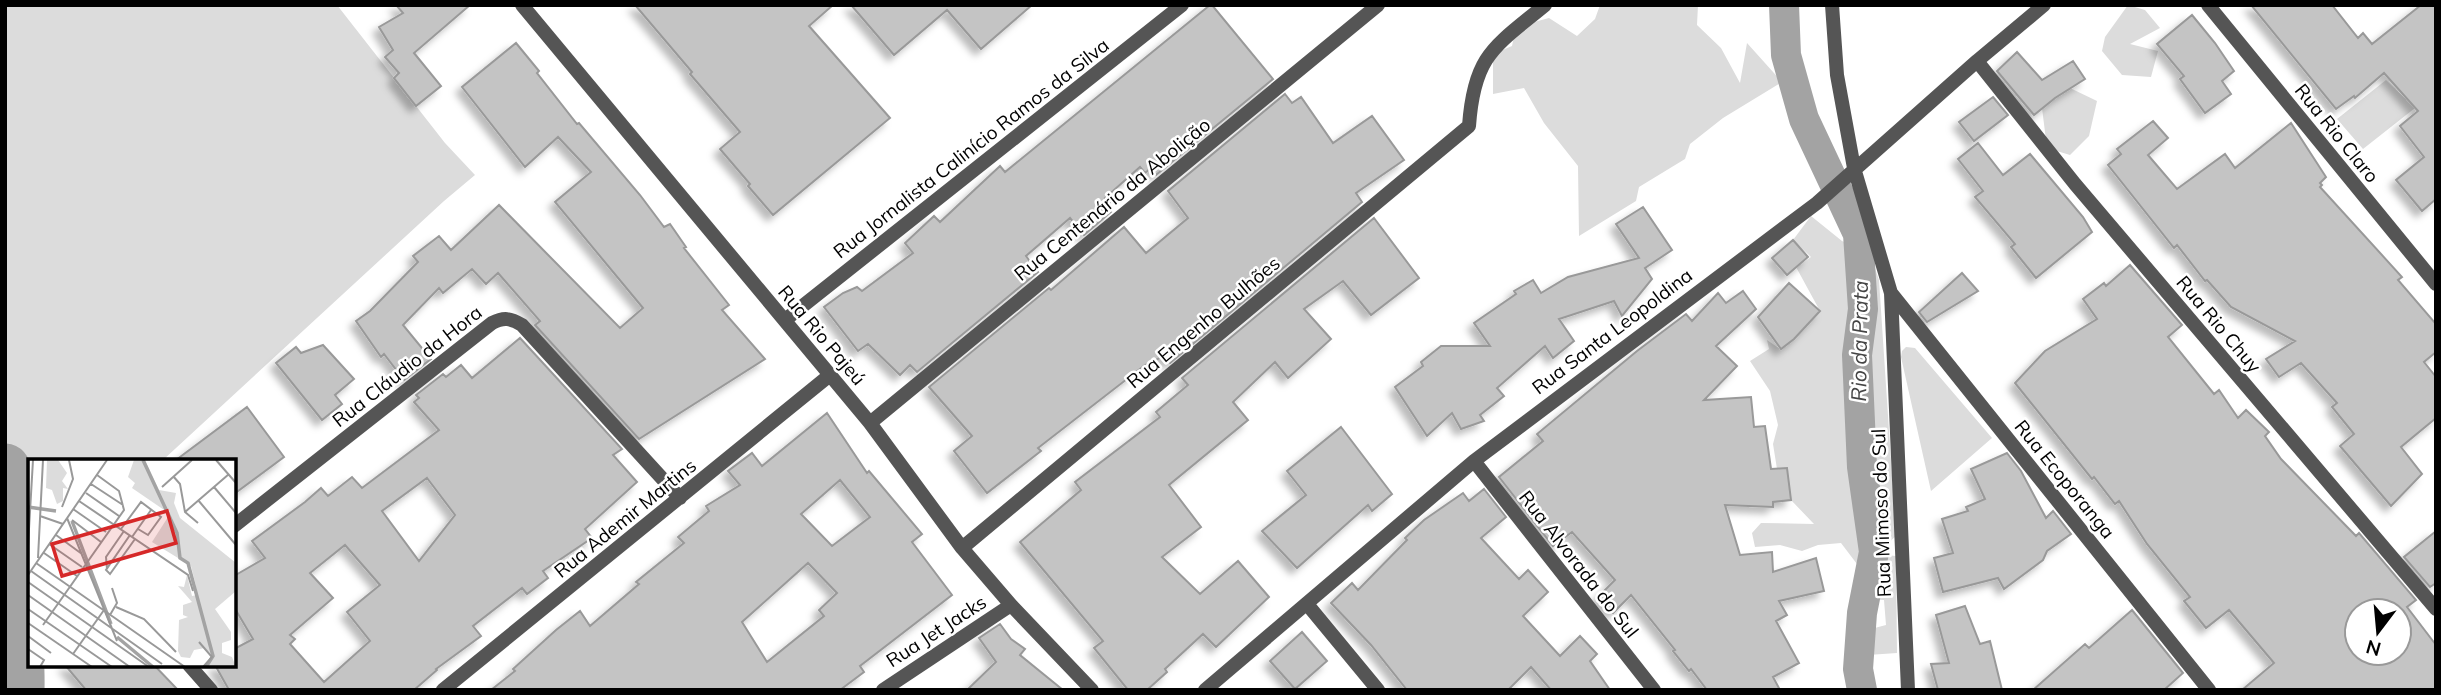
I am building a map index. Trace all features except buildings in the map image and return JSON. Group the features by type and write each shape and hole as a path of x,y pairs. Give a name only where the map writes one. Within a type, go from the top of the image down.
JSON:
{"street":[{"name":"Rua Rio Pajeú","path":"523,5 870,423 962,548 1011,606 1092,690"},
{"name":"Rua Jornalista Calinício Ramos da Silva","path":"785,320 1182,5"},
{"name":"Rua Centenário da Abolição","path":"870,423 1378,5"},
{"name":"Rua Engenho Bulhões","path":"962,548 1469,126 1471,101 1480,67 1498,42 1545,5"},
{"path":"1832,5 1837,75 1850,172 1891,293"},
{"name":"Rua Santa Leopoldina","path":"1205,690 1474,461 1820,200 1976,61 2044,5"},
{"name":"Rua Rio Claro","path":"2208,5 2436,284"},
{"name":"Rua Rio Chuy","path":"1976,61 2084,194 2436,609"},
{"name":"Rua Mimoso do Sul","path":"1891,293 1908,690"},
{"name":"Rua Ecoporanga","path":"1891,293 2209,690"},
{"name":"Rua Cláudio da Hora","path":"236,524 492,323 502,318 510,318 522,325 680,498"},
{"name":"Rua Ademir Martins","path":"443,690 830,375"},
{"name":"Rua Alvorada do Sul","path":"1474,461 1654,690"},
{"path":"1307,604 1378,690"},
{"name":"Rua Jet Jacks","path":"883,690 1011,606"},
{"path":"191,667 211,690"}],"shaded area":[{"path":"5,5 337,5 445,143 475,175 164,459 28,459 28,559 5,575"},
{"path":"1600,5 1698,5 1697,25 1721,48 1740,83 1747,43 1782,82 1723,118 1690,144 1685,159 1639,187 1636,201 1579,236 1578,166 1544,123 1524,88 1493,94 1493,54 1512,46 1516,27 1549,18 1577,36 1595,19"},
{"path":"2128,5 2145,10 2160,28 2130,44 2158,51 2151,77 2122,75 2102,51 2105,37"},
{"path":"2386,80 2415,108 2363,149 2337,119"},
{"path":"2070,88 2097,101 2089,136 2070,155 2047,148 2042,108"},
{"path":"1811,216 1842,241 1870,254 1879,280 1896,536 1886,545 1885,555 1896,556 1897,653 1868,655 1867,630 1886,625 1884,600 1857,599 1860,568 1841,543 1818,545 1802,551 1780,545 1755,547 1752,533 1761,523 1814,524 1791,500 1787,468 1777,469 1773,444 1778,425 1770,391 1750,361 1769,349 1767,340 1780,349 1820,311 1796,267 1811,257 1793,240"},
{"path":"1906,347 1915,348 1992,438 1931,491 1901,357"}],"waterway":[{"name":"Rio da Prata","path":"1784,5 1786,55 1804,119 1858,234 1863,309 1857,355 1862,467 1874,552 1862,613 1858,669 1862,690"},
{"name":"Rio da Prata","path":"5,469 12,508 19,690"}]}
